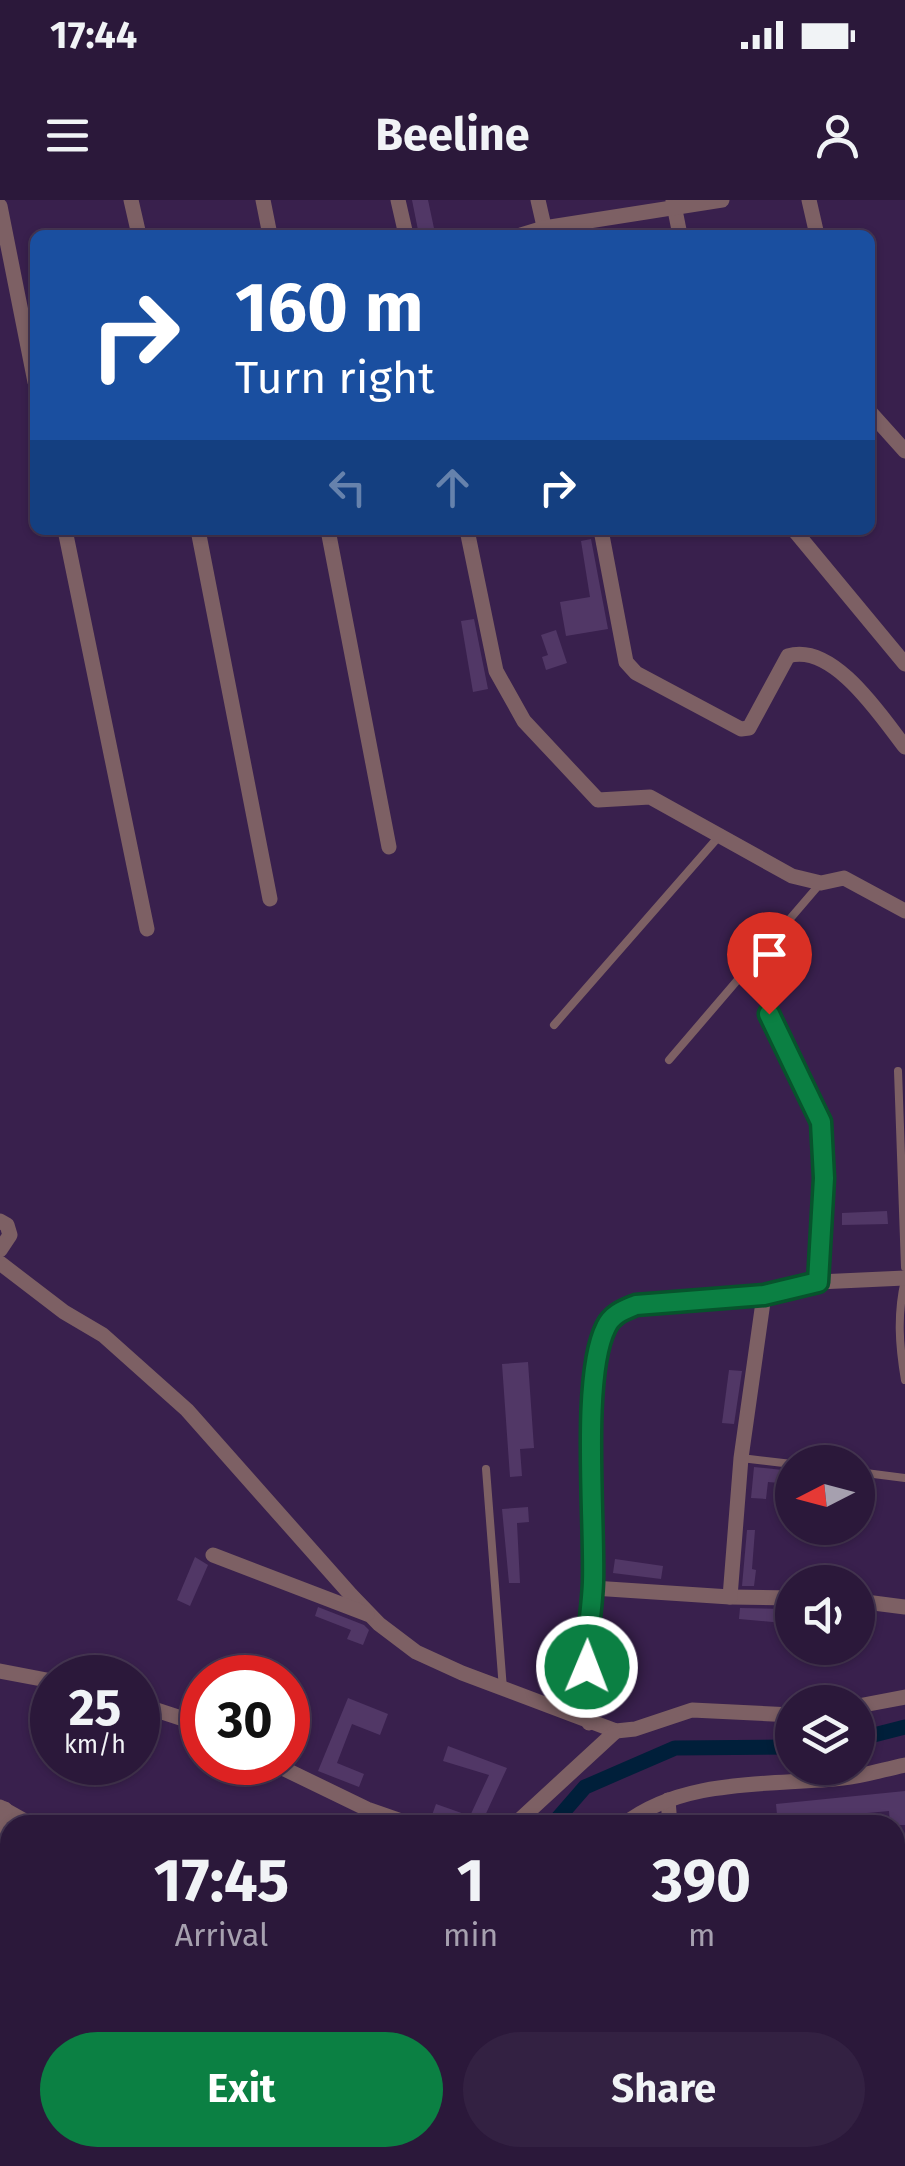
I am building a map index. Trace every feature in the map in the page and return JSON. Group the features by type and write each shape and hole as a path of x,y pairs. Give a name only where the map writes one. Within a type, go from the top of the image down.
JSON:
{"street":[{"path":"132,200 138,230"},
{"path":"263,200 269,230"},
{"path":"398,200 405,230"},
{"path":"538,200 545,230"},
{"path":"550,230 673,204 722,200"},
{"path":"809,200 816,230"},
{"path":"673,204 679,230"},
{"path":"0,206 30,357"},
{"path":"875,418 905,451"},
{"path":"66,535 147,929"},
{"path":"199,535 270,899"},
{"path":"329,535 389,847"},
{"path":"468,535 496,671 524,721 598,800 650,797 792,876 821,884 844,878 905,911"},
{"path":"603,535 626,662 636,673 741,728 750,728 788,656 799,652 832,667 857,685 905,747"},
{"path":"798,535 905,664"},
{"path":"769,1014 821,1122 824,1178 818,1282"},
{"path":"0,1220 10,1235 0,1250"},
{"path":"0,1263 103,1336 186,1410 370,1615 416,1652 616,1731 635,1729 692,1710 775,1713"},
{"path":"590,1722 586,1640 593,1588 593,1398 598,1348 607,1324 617,1313 636,1305 764,1295 818,1282 905,1279"},
{"path":"730,1597 742,1458 764,1295"},
{"path":"213,1555 370,1615"},
{"path":"593,1588 775,1598"},
{"path":"875,1603 905,1607"},
{"path":"0,1672 30,1677"},
{"path":"875,1703 905,1697"},
{"path":"525,1815 616,1731"},
{"path":"641,1815 668,1800 710,1789 848,1778 905,1765"},
{"path":"310,1781 385,1815"},
{"path":"668,1800 669,1815"}],"lane":[{"path":"554,1025 721,834"},
{"path":"670,1060 821,884"},
{"path":"898,1071 905,1266"},
{"path":"905,1279 899,1342 905,1380"},
{"path":"742,1458 775,1462"},
{"path":"486,1469 503,1689"},
{"path":"875,1474 905,1478"}],"building":[{"path":"412,200 428,200 434,230 418,230"},
{"path":"591,539 608,629 566,636 560,602 590,597 581,541"},
{"path":"474,619 488,689 473,692 461,621"},
{"path":"556,630 567,663 546,670 542,657 548,655 541,635"},
{"path":"887,1211 888,1224 842,1225 842,1213"},
{"path":"528,1362 534,1448 520,1449 522,1476 510,1477 502,1364"},
{"path":"729,1370 742,1371 734,1424 722,1423"},
{"path":"754,1467 775,1469 775,1483 768,1482 766,1499 751,1498"},
{"path":"528,1507 529,1522 517,1523 520,1583 509,1583 502,1509"},
{"path":"747,1530 755,1530 754,1586 742,1586"},
{"path":"195,1557 208,1565 190,1606 177,1600"},
{"path":"615,1559 663,1566 661,1579 613,1573"},
{"path":"318,1607 364,1625 369,1630 363,1645 347,1639 351,1630 315,1616"},
{"path":"740,1608 775,1609 775,1622 739,1619"},
{"path":"348,1698 388,1714 380,1735 352,1724 337,1763 364,1774 359,1787 318,1771"},
{"path":"448,1746 507,1768 485,1815 470,1815 489,1775 443,1761"},
{"path":"905,1791 905,1815 889,1815 889,1811 777,1815 776,1804"},
{"path":"436,1804 467,1815 432,1815"}],"waterway":[{"path":"875,1735 905,1727"},
{"path":"561,1815 585,1787 675,1748 775,1747"}],"route":[{"path":"587,1667 586,1640 593,1588 593,1398 598,1348 607,1324 617,1313 636,1305 764,1295 818,1282 824,1178 821,1122 769,1014"}]}
